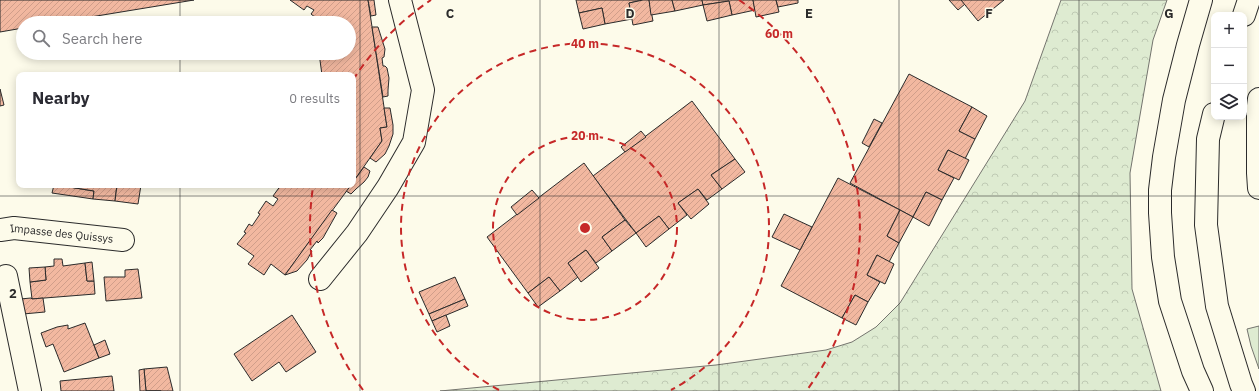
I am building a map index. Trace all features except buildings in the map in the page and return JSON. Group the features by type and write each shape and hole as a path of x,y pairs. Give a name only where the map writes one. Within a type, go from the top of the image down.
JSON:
{"main road":[{"path":"320,278 357,234 388,187 414,142 423,90 400,0"},
{"path":"1201,0 1174,100 1164,157 1160,190 1160,213 1162,257 1170,301 1193,370 1202,391"},
{"path":"1245,12 1249,0"},
{"path":"1259,99 1259,188"},
{"path":"1212,120 1208,138 1206,225 1217,306 1244,391"},
{"name":"Impasse des Quissys","path":"0,230 14,228 123,240"},
{"path":"6,276 30,391"}],"green space":[{"path":"1061,0 1167,0 1153,40 1130,173 1132,289 1161,391 440,391 716,365 826,350 852,342 876,327 900,303 1025,101"},
{"path":"1259,326 1259,369 1247,329"}]}
